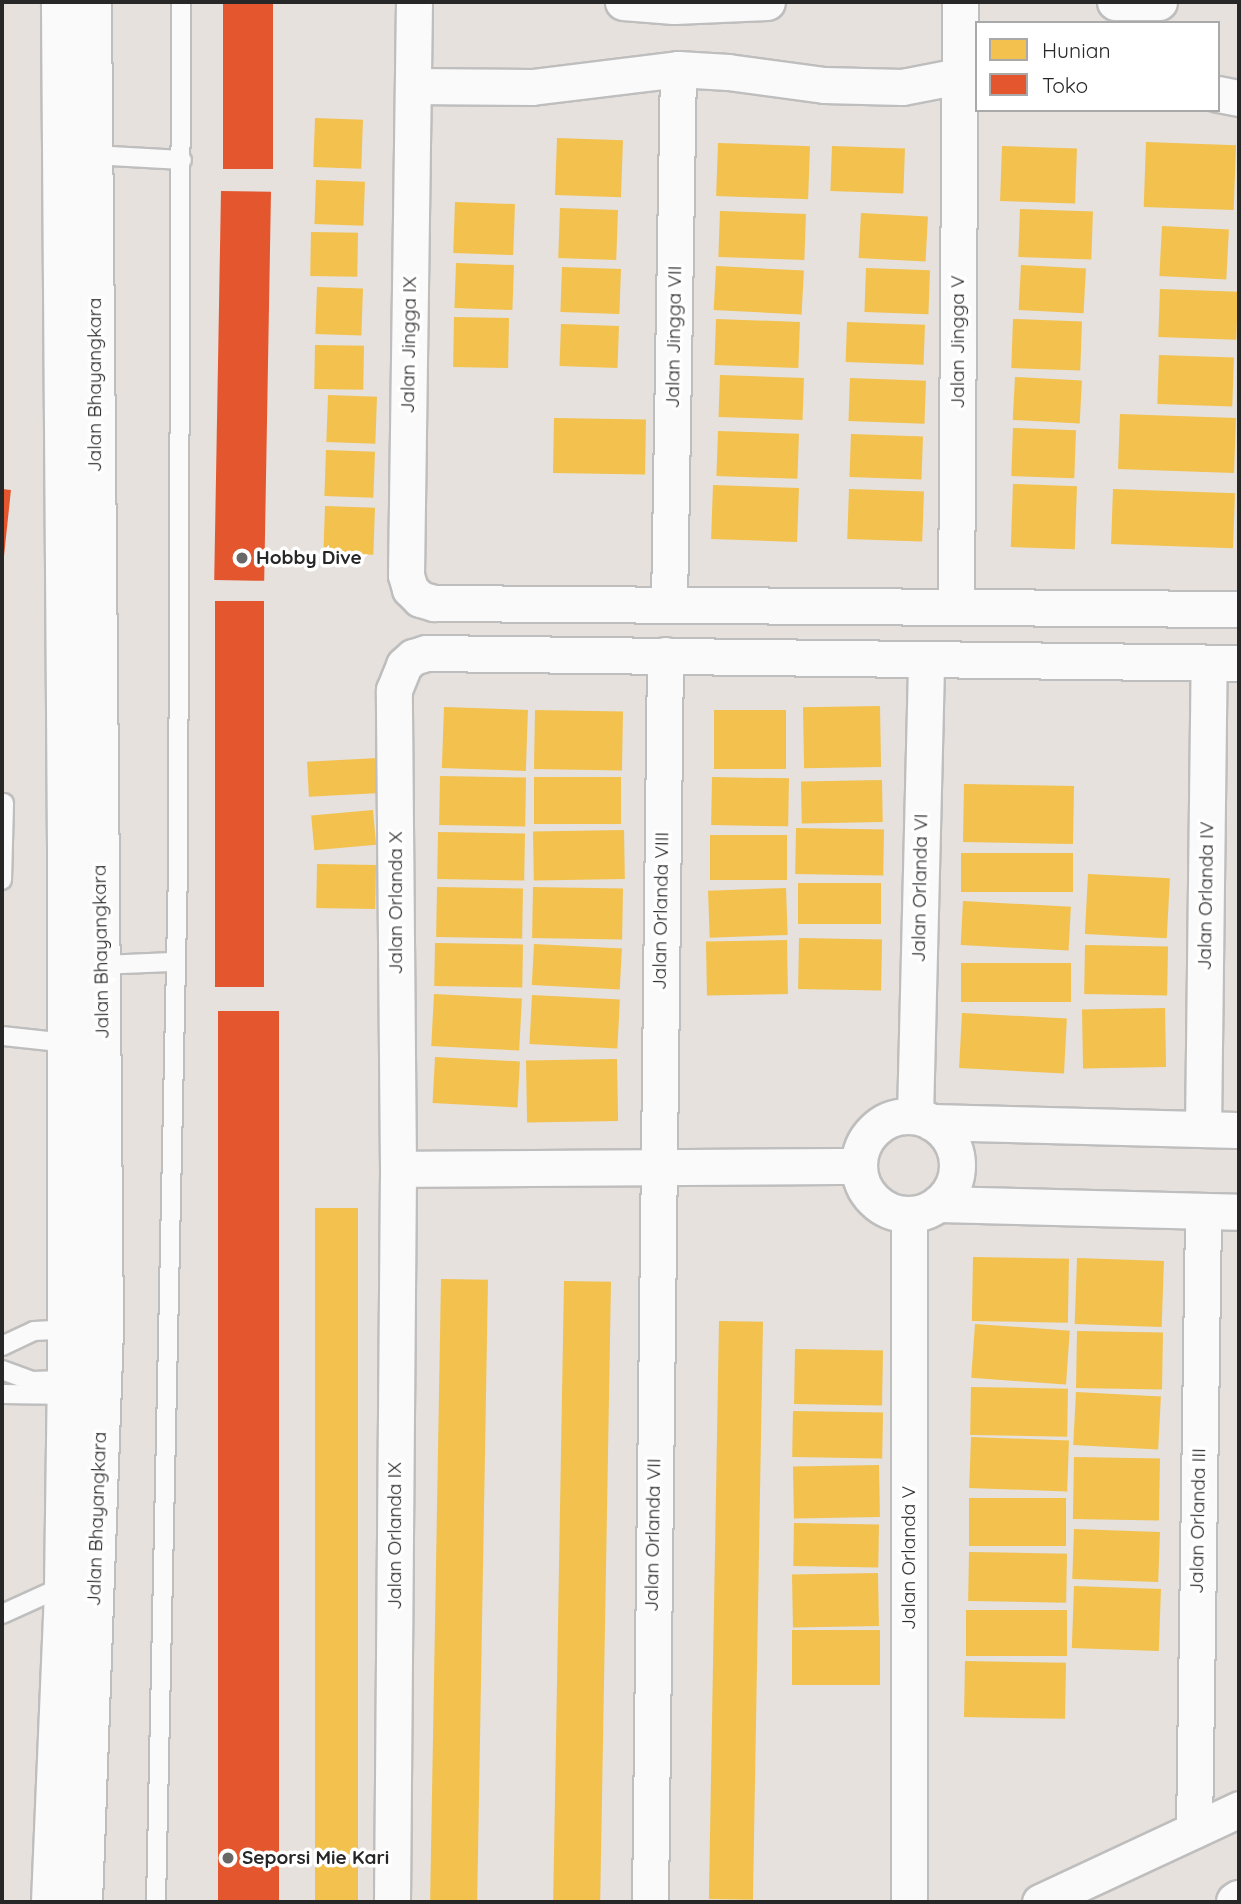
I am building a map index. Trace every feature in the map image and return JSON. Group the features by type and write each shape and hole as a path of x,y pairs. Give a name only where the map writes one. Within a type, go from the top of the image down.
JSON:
{"main road":[{"name":"Jalan Bhayangkara","path":"61,2 67,1043 86,1329"},
{"name":"Jalan Bhayangkara","path":"83,1902 84,1387 101,965 92,2"},
{"name":"Jalan Bhayangkara","path":"51,1902 64,1586 84,1387"}],"street":[{"name":"Jalan Jingga IX","path":"414,2 406,575 410,589 420,599 434,603 669,604"},
{"path":"623,2 767,2"},
{"name":"Jalan Jingga V","path":"956,607 968,77 960,2"},
{"path":"1115,2 1159,2"},
{"path":"413,86 532,87 678,69 728,72 824,85 902,87 968,77"},
{"name":"Jalan Jingga VII","path":"669,604 678,69"},
{"path":"1220,93 1239,98"},
{"path":"669,604 1239,610"},
{"name":"Jalan Orlanda X","path":"398,1169 394,690 404,665 413,657 426,653 665,655"},
{"path":"665,655 1224,663"},
{"name":"Jalan Orlanda VIII","path":"657,1167 665,655"},
{"name":"Jalan Orlanda VI","path":"923,1119 926,659"},
{"name":"Jalan Orlanda IV","path":"1203,1129 1224,663"},
{"path":"1239,1130 898,1117 882,1123 869,1134 862,1149 859,1166 869,1195 894,1212 924,1209 1239,1212"},
{"path":"923,1119 949,1139 957,1163 949,1192 924,1209"},
{"path":"398,1169 859,1166"},
{"name":"Jalan Orlanda VII","path":"650,1902 657,1167"},
{"name":"Jalan Orlanda IX","path":"392,1902 398,1169"},
{"name":"Jalan Orlanda V","path":"909,1902 924,1209"},
{"name":"Jalan Orlanda III","path":"1194,1829 1203,1213"},
{"path":"1040,1902 1239,1808"}],"lane":[{"path":"156,1902 178,856 181,2"},
{"path":"93,155 182,160"},
{"path":"2,880 4,803"},
{"path":"101,965 174,962"},
{"path":"2,1036 67,1043"},
{"path":"2,1346 34,1331 86,1329"},
{"path":"2,1370 32,1381 84,1387"},
{"path":"2,1394 84,1387"},
{"path":"2,1614 64,1586"}],"building: Hunian":[{"path":"315,118 363,120 361,169 313,167"},
{"path":"557,138 623,140 621,197 555,195"},
{"path":"1146,142 1236,145 1234,210 1144,207"},
{"path":"718,143 810,146 808,199 716,196"},
{"path":"832,146 905,149 903,194 830,191"},
{"path":"1002,146 1077,149 1075,204 1000,201"},
{"path":"316,180 365,182 363,226 314,224"},
{"path":"455,202 515,204 513,255 453,253"},
{"path":"560,208 618,210 616,260 558,258"},
{"path":"1020,209 1093,212 1091,260 1018,257"},
{"path":"720,211 806,214 804,260 718,257"},
{"path":"861,213 928,217 926,261 859,258"},
{"path":"1162,226 1229,230 1226,279 1159,276"},
{"path":"311,232 358,233 357,277 310,276"},
{"path":"456,263 514,265 512,310 454,308"},
{"path":"1021,265 1086,268 1084,313 1019,310"},
{"path":"716,266 804,271 802,315 714,310"},
{"path":"562,267 621,269 619,314 560,312"},
{"path":"866,268 930,270 928,314 864,312"},
{"path":"317,287 363,289 361,336 315,334"},
{"path":"1160,289 1238,292 1236,340 1158,337"},
{"path":"454,317 509,318 508,368 453,367"},
{"path":"716,319 800,322 798,368 714,365"},
{"path":"1013,319 1082,321 1080,370 1011,368"},
{"path":"847,322 925,325 924,365 846,362"},
{"path":"561,324 619,326 617,368 560,366"},
{"path":"315,345 364,346 363,390 314,389"},
{"path":"1159,355 1234,358 1232,407 1157,404"},
{"path":"720,375 804,378 802,420 719,417"},
{"path":"1015,377 1082,381 1080,423 1013,420"},
{"path":"850,378 926,381 924,424 848,421"},
{"path":"328,395 377,397 375,444 326,442"},
{"path":"1120,414 1236,418 1234,473 1118,469"},
{"path":"554,418 646,420 645,475 553,473"},
{"path":"1013,428 1076,430 1074,478 1011,476"},
{"path":"718,431 799,434 797,479 716,476"},
{"path":"851,434 923,437 921,479 849,477"},
{"path":"326,450 375,452 373,498 324,496"},
{"path":"1013,484 1077,486 1075,549 1011,547"},
{"path":"713,485 799,488 797,542 711,539"},
{"path":"849,489 924,492 922,542 847,539"},
{"path":"1113,489 1235,493 1233,548 1111,544"},
{"path":"325,506 375,508 373,555 323,553"},
{"path":"880,706 881,767 804,768 803,707"},
{"path":"444,707 528,710 526,771 442,768"},
{"path":"535,710 623,712 622,771 534,769"},
{"path":"714,710 786,710 786,769 714,769"},
{"path":"378,758 380,793 309,797 307,762"},
{"path":"440,776 526,778 525,826 439,825"},
{"path":"534,777 621,777 621,824 534,824"},
{"path":"712,777 789,778 788,826 711,825"},
{"path":"882,780 883,822 802,823 801,781"},
{"path":"964,784 1074,786 1073,844 963,842"},
{"path":"373,810 376,845 314,850 311,815"},
{"path":"796,828 884,830 883,876 795,874"},
{"path":"624,830 625,879 534,881 533,832"},
{"path":"438,832 525,834 524,881 437,879"},
{"path":"710,835 787,835 787,880 710,880"},
{"path":"961,853 1073,853 1073,892 961,892"},
{"path":"317,864 376,865 375,909 316,908"},
{"path":"1088,874 1170,878 1167,938 1085,934"},
{"path":"798,883 881,883 881,924 798,924"},
{"path":"437,887 523,889 522,938 436,937"},
{"path":"533,887 623,889 622,940 532,938"},
{"path":"786,888 788,935 710,938 708,891"},
{"path":"963,901 1071,907 1069,951 961,945"},
{"path":"799,938 882,939 881,990 798,989"},
{"path":"787,940 788,994 707,995 706,941"},
{"path":"435,943 523,945 522,988 434,986"},
{"path":"534,944 622,949 620,990 532,985"},
{"path":"1085,945 1168,946 1167,995 1084,994"},
{"path":"961,963 1071,963 1071,1002 961,1002"},
{"path":"434,994 522,999 519,1051 431,1046"},
{"path":"532,995 620,1000 617,1049 529,1044"},
{"path":"1165,1008 1166,1067 1083,1068 1082,1009"},
{"path":"962,1013 1067,1018 1064,1073 959,1068"},
{"path":"435,1057 520,1061 517,1107 433,1103"},
{"path":"617,1059 618,1121 527,1123 526,1061"},
{"path":"315,1208 358,1208 358,1902 315,1902"},
{"path":"973,1257 1069,1259 1068,1323 972,1321"},
{"path":"1077,1258 1164,1261 1162,1327 1075,1324"},
{"path":"441,1279 488,1280 477,1902 430,1902"},
{"path":"564,1281 611,1282 600,1902 553,1902"},
{"path":"719,1321 763,1322 753,1900 709,1899"},
{"path":"975,1324 1070,1331 1066,1384 971,1378"},
{"path":"1077,1331 1163,1333 1162,1389 1076,1388"},
{"path":"795,1349 883,1351 882,1406 794,1404"},
{"path":"971,1387 1068,1389 1067,1437 970,1435"},
{"path":"1076,1392 1161,1396 1158,1449 1073,1445"},
{"path":"793,1411 883,1413 882,1459 792,1457"},
{"path":"971,1437 1069,1440 1067,1491 969,1488"},
{"path":"1074,1457 1160,1459 1159,1520 1073,1519"},
{"path":"879,1465 880,1517 794,1518 793,1467"},
{"path":"969,1498 1066,1498 1066,1546 969,1546"},
{"path":"794,1523 879,1524 878,1567 793,1566"},
{"path":"1074,1529 1160,1532 1158,1582 1072,1579"},
{"path":"969,1552 1067,1554 1066,1603 968,1601"},
{"path":"878,1573 879,1626 793,1627 792,1575"},
{"path":"1074,1586 1161,1589 1159,1651 1072,1648"},
{"path":"966,1610 1067,1610 1067,1656 966,1656"},
{"path":"792,1630 880,1630 880,1685 792,1685"},
{"path":"965,1661 1066,1663 1065,1719 964,1717"}],"building: Toko":[{"path":"223,2 273,2 273,169 223,169"},
{"path":"221,191 271,192 264,581 214,580"},
{"path":"2,489 11,490 2,575"},
{"path":"215,601 264,601 264,987 215,987"},
{"path":"218,1011 279,1011 279,1902 218,1902"}],"place":[{"name":"Hobby Dive","path":"242,558"},
{"name":"Seporsi Mie Kari","path":"228,1858"}]}
